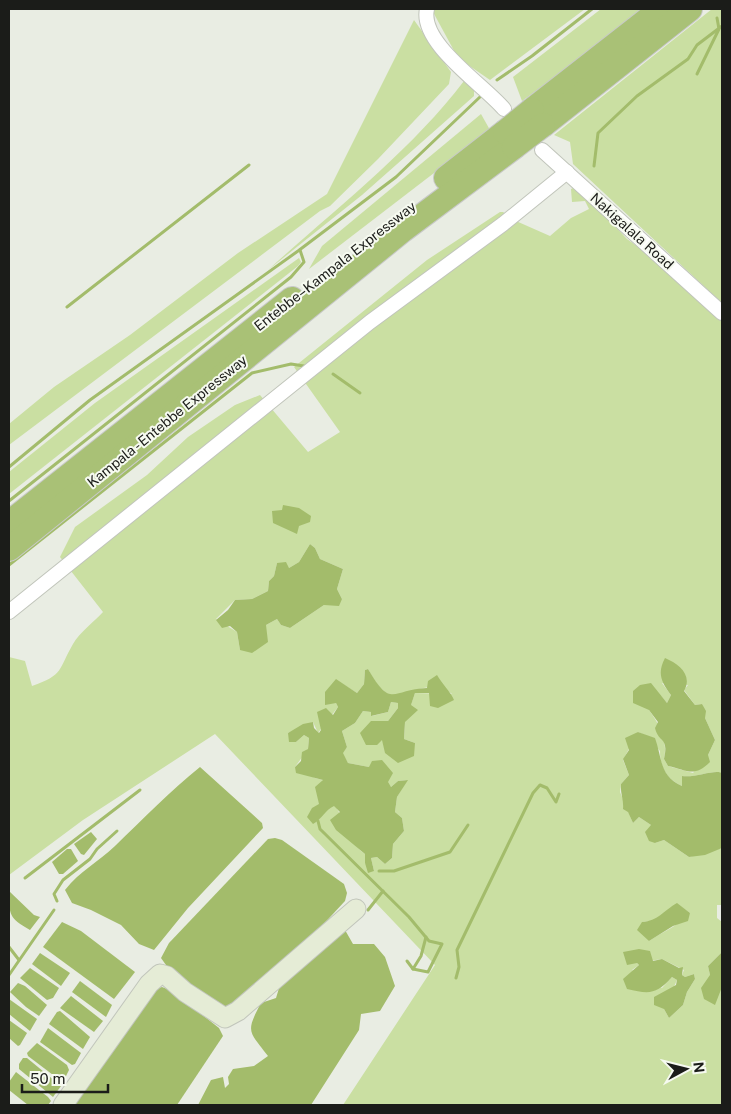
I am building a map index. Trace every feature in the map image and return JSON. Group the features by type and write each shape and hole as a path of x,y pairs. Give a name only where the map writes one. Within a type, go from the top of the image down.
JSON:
{"highway":[{"name":"Entebbe–Kampala Expressway","path":"9,523 510,140 661,9"},
{"name":"Entebbe–Kampala Expressway","path":"537,118 690,9"},
{"name":"Kampala - Entebbe Expressway","path":"9,548 403,230 510,140"}],"street":[{"path":"427,9 425,17 428,27 454,63 481,85 504,109"},
{"name":"Nakigalala Road","path":"542,150 722,313"},
{"path":"9,612 187,471 370,322 503,224 567,172"},
{"path":"63,1105 149,984 160,974 166,976 185,992 225,1018 238,1011 356,909"}],"shaded area":[{"path":"435,9 585,9 490,80 458,58 433,12"},
{"path":"601,9 649,9 522,101 513,77"},
{"path":"712,9 722,9 722,303 573,164 570,142 554,135"},
{"path":"414,20 451,72 449,84 378,159 330,206 320,211 9,445 9,424 54,387 130,335 238,253 327,194"},
{"path":"464,81 474,87 474,96 362,195 268,270 396,156 443,107"},
{"path":"481,114 490,130 309,269 322,246"},
{"path":"577,186 627,239 648,254 722,320 722,773 715,772 682,776 682,786 672,780 665,772 661,763 660,751 647,736 638,732 623,760 629,775 621,784 620,792 633,823 639,817 651,825 655,843 664,840 689,857 722,848 722,905 717,905 717,918 722,922 722,952 708,966 710,975 722,987 722,1105 343,1105 435,965 215,734 83,820 9,875 9,657 25,661 32,686 42,682 59,671 73,644 83,631 103,612 60,557 75,527 147,475 188,437 235,405 260,395 308,452 340,432 294,367 427,260 500,212 550,236 571,218 589,209 585,201 572,202 571,189","holes":["310,544 315,548 320,559 343,569 337,589 342,599 324,605 290,628 281,625 277,619 266,625 240,650 237,632 216,619 235,600 252,599 268,591 269,581 274,576 277,563 289,568 299,562","368,669 379,686 388,694 400,694 434,687 452,694 415,693 405,722 404,739 415,743 382,739 371,721 388,721 398,708 399,703 391,702 388,712 372,716 372,712 363,711 355,723 342,731 347,747 342,753 348,763 369,767 391,787 398,781 407,780 397,797 395,812 402,818 404,831 393,844 392,858 385,864 377,857 371,858 374,871 365,863 365,854 350,837 334,805 324,811 318,821 321,784 323,780 315,778 295,767 308,749 309,738 304,735 296,742 288,733 313,722 318,733 338,707 336,703 341,683 357,693 364,684 365,670","662,683 688,685 684,690 695,705 702,704 705,718 715,740 708,755 693,773 668,766 664,759 665,746 662,733 657,721 649,710 661,696 667,703 671,695","677,904 690,913 676,925 649,941 642,922 654,921","662,959 684,970 682,975 685,977 694,974 695,979 687,992 683,1005 669,1018 664,1009 677,980 672,977 662,988 632,970 639,965 637,963"]},
{"path":"299,258 301,262 298,266 9,494 9,472 95,403"},
{"path":"283,505 299,508 311,516 310,522 299,526 297,534 273,523 272,511 282,510"},
{"path":"310,544 315,548 320,559 343,569 337,589 342,599 339,606 324,605 290,628 281,625 277,619 266,625 268,642 252,653 240,650 237,632 230,626 222,628 216,620 228,610 235,600 252,599 268,591 269,581 274,576 277,563 286,562 289,568 299,562"},
{"path":"665,658 680,667 686,675 687,680 684,691 695,705 702,704 706,711 705,718 715,740 708,755 710,762 699,770 685,771 668,766 664,759 664,743 655,728 658,722 649,710 633,703 633,691 640,685 651,683 667,703 671,695 661,677 661,668"},
{"path":"368,669 382,689 393,694 427,688 428,681 437,675 454,700 438,708 430,706 429,693 415,693 411,705 418,710 405,722 404,739 415,743 414,756 398,763 385,753 382,740 377,745 366,745 360,733 371,721 388,721 398,708 398,703 391,702 388,712 371,716 371,712 363,711 355,723 342,731 347,747 343,753 348,763 369,767 372,761 382,760 393,773 388,782 391,787 398,781 408,780 397,797 395,812 402,818 404,831 393,844 392,858 385,864 377,857 371,858 374,871 368,873 365,854 336,830 330,820 340,812 334,806 313,824 307,817 312,808 319,804 315,787 323,780 296,773 295,767 301,761 302,752 308,749 309,738 304,735 296,742 289,742 288,733 303,724 313,722 314,728 319,733 321,730 317,712 326,708 333,715 338,707 336,703 325,705 325,692 336,679 357,693 364,684 365,670"},
{"path":"638,732 655,738 665,771 669,777 682,786 682,776 715,772 722,773 722,848 705,855 689,857 664,840 655,843 649,841 645,832 651,825 639,817 633,823 628,812 623,809 621,784 629,775 623,759 629,750 625,738"},
{"path":"200,767 262,823 263,828 188,908 154,950 139,944 121,925 72,903 65,890 77,877 115,846 167,795"},
{"path":"91,832 97,839 84,855 81,854 74,844"},
{"path":"268,839 282,840 344,884 347,893 345,901 293,957 231,1007 221,1009 171,972 161,958 169,943"},
{"path":"67,849 71,849 78,861 63,874 59,874 52,862"},
{"path":"9,891 34,915 40,917 30,930 14,919 9,906"},
{"path":"677,903 690,913 688,921 673,926 649,941 637,930 642,922 656,918"},
{"path":"62,922 81,931 135,972 114,999 43,947"},
{"path":"345,930 353,944 374,944 385,957 395,986 380,1011 361,1014 359,1030 311,1105 198,1105 211,1080 223,1077 225,1088 229,1084 228,1077 233,1069 254,1066 268,1056 251,1031 253,1020 261,1003 276,998 280,985"},
{"path":"639,949 650,951 653,961 662,959 679,968 683,967 682,975 685,977 694,974 695,979 687,992 683,1005 669,1018 664,1009 654,1005 654,997 676,985 677,980 672,977 652,992 627,989 623,979 639,965 637,963 627,965 623,952"},
{"path":"722,952 722,987 715,1005 704,999 701,988 710,975 708,966"},
{"path":"40,953 70,973 61,986 32,964"},
{"path":"30,968 59,988 53,998 47,1000 20,978"},
{"path":"80,981 112,1005 106,1017 72,992"},
{"path":"18,983 25,986 47,1005 39,1016 10,992"},
{"path":"162,987 172,991 219,1028 223,1036 177,1105 67,1105 150,991"},
{"path":"71,996 103,1021 94,1032 60,1008"},
{"path":"9,999 37,1019 30,1031 9,1014"},
{"path":"60,1011 90,1037 83,1049 49,1024 57,1012"},
{"path":"9,1020 27,1033 18,1046 9,1038"},
{"path":"48,1028 81,1053 75,1064 72,1065 40,1042"},
{"path":"37,1043 67,1065 69,1070 64,1080 61,1081 28,1056 27,1053"},
{"path":"23,1058 27,1058 61,1086 53,1097 19,1069 19,1064"},
{"path":"16,1072 48,1097 51,1101 48,1105 28,1105 9,1090 9,1082"}],"waterway":[{"path":"497,80 532,56 592,9"},
{"path":"697,74 719,29 717,18"},
{"path":"594,166 598,133 637,96 688,59 697,45 722,26"},
{"path":"9,467 90,400 298,251 396,177 481,96"},
{"path":"67,307 249,165"},
{"path":"9,501 291,277 304,262 300,250"},
{"path":"9,565 252,373 291,364 304,366"},
{"path":"333,374 360,393"},
{"path":"456,978 459,967 457,950 533,793 540,785 547,788 556,802 559,794"},
{"path":"25,878 140,790"},
{"path":"318,821 320,829 409,917 429,941 442,944 428,972 413,969"},
{"path":"379,871 394,871 450,852 468,825"},
{"path":"57,901 54,894 63,880 90,859 97,849 117,831"},
{"path":"368,910 383,891"},
{"path":"9,975 54,910"},
{"path":"407,961 413,969 421,956 426,937"},
{"path":"9,947 19,960"}]}
